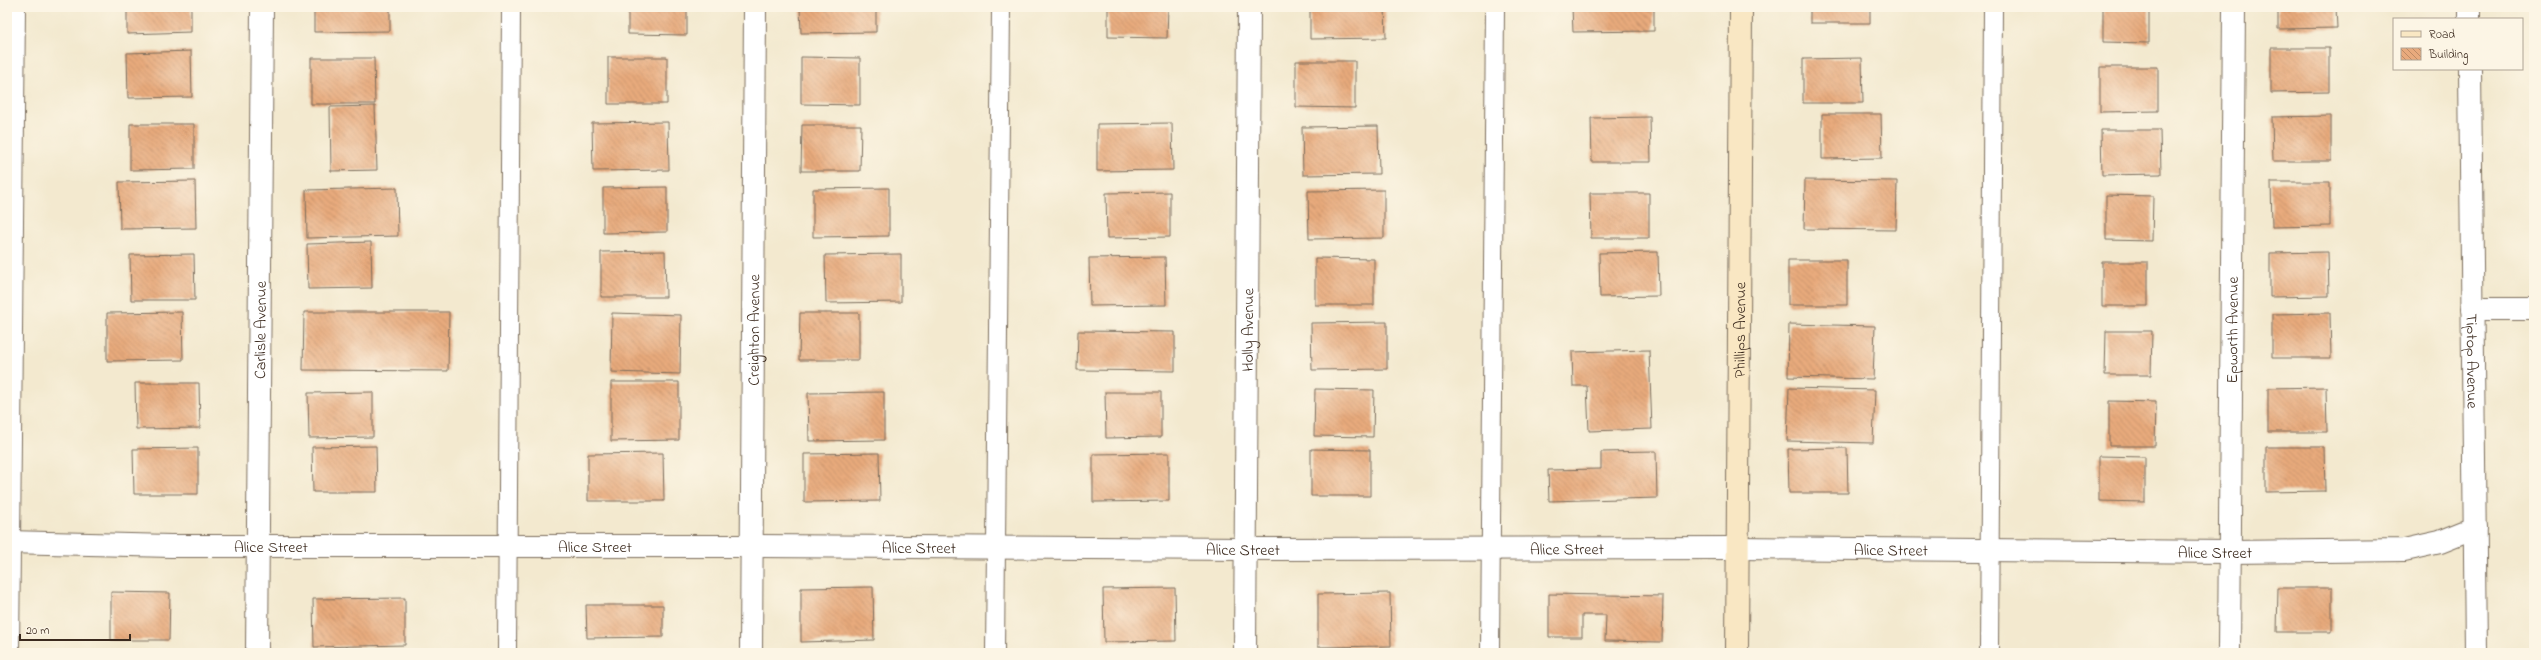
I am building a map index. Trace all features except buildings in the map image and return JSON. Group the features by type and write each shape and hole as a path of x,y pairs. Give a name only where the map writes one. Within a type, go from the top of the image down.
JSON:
{"street":[{"name":"Carlisle Avenue","path":"257,653 262,7"},
{"name":"Creighton Avenue","path":"751,653 755,7"},
{"name":"Holly Avenue","path":"1245,653 1249,7"},
{"name":"Phillips Avenue","path":"1737,653 1741,7"},
{"name":"Epworth Avenue","path":"2229,653 2234,7"},
{"path":"2469,7 2469,18"},
{"name":"Tiptop Avenue","path":"2470,70 2476,653"},
{"path":"2472,309 2534,309"},
{"name":"Alice Street","path":"8,542 171,546 751,546 1246,549 1737,548 2230,552 2404,550 2440,542 2475,528"}],"lane":[{"path":"10,653 8,542 16,7"},
{"path":"508,653 511,7"},
{"path":"995,653 1001,7"},
{"path":"1490,653 1495,7"},
{"path":"1990,653 1993,7"}]}
